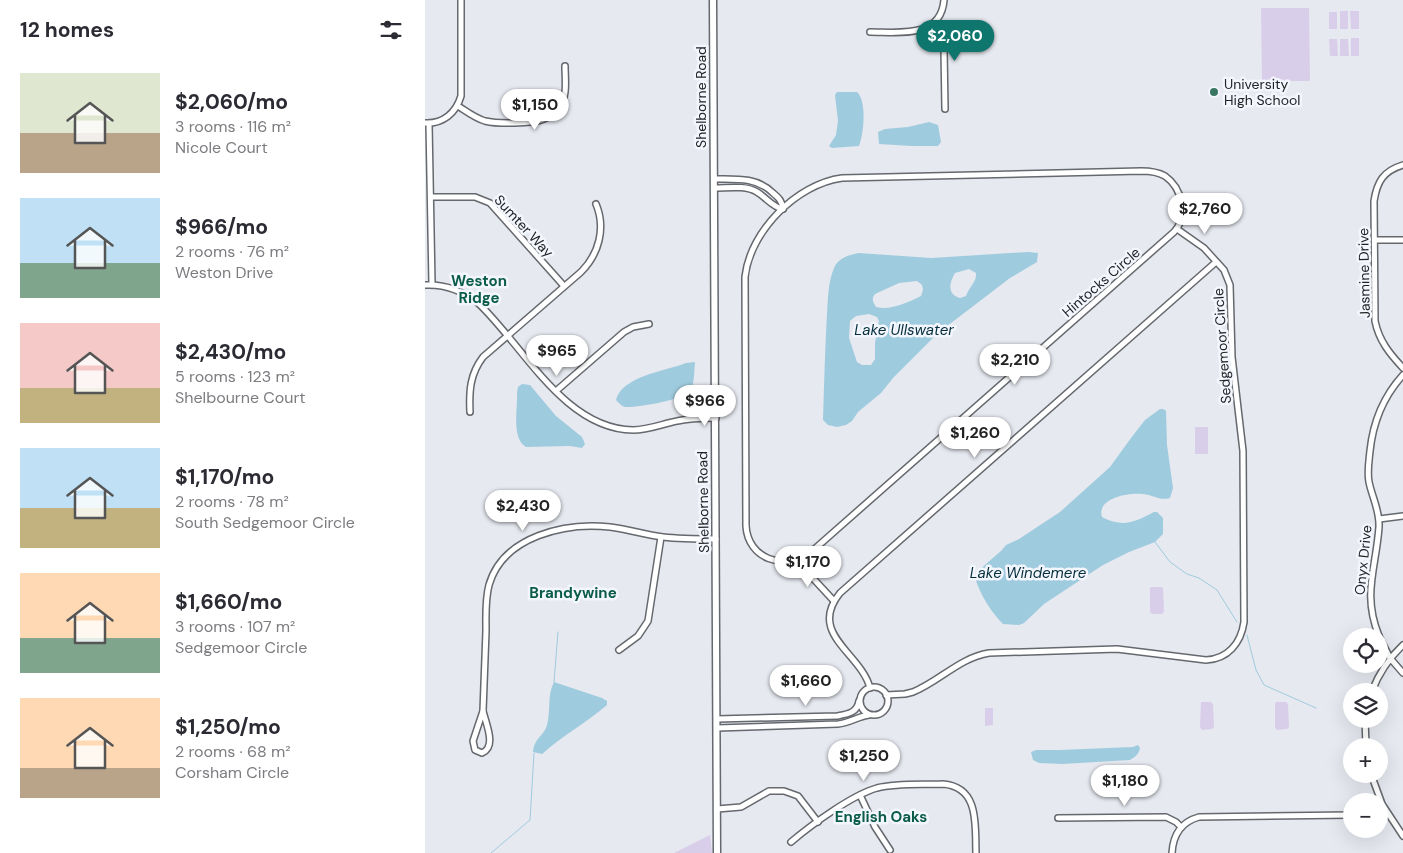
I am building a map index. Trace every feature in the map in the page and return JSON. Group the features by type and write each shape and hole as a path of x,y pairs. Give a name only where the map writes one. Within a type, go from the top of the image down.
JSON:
{"street":[{"path":"432,284 431,197 427,124 446,118 458,106 461,96 461,0"},
{"name":"Shelborne Road","path":"713,0 717,853"},
{"path":"870,32 916,31 931,25 940,15 944,0"},
{"path":"931,25 940,37 944,49 945,109"},
{"path":"458,106 488,121 533,122 545,119 556,112 562,103 565,92 565,66"},
{"name":"Jasmine Drive","path":"1403,165 1393,168 1380,179 1376,187 1374,201 1374,299 1376,326 1385,347 1403,368"},
{"path":"870,688 866,675 838,643 833,634 830,616 834,601 797,561 776,561 763,555 749,540 746,526 745,277 748,260 756,242 765,229 783,209 809,188 843,178 1147,171 1164,176 1173,183 1177,189 1182,207 1182,214 1177,229 1200,244 1216,262"},
{"path":"714,179 755,181 782,201 783,209"},
{"path":"715,188 753,190 776,208 783,209"},
{"name":"Sumter Way","path":"431,197 475,197 490,203 564,286"},
{"path":"470,412 470,386 475,368 487,352 585,268 597,245 601,222 596,204"},
{"name":"Hintocks Circle","path":"797,561 810,553 1177,229"},
{"path":"1375,240 1403,240"},
{"name":"Sedgemoor Circle","path":"834,601 843,590 1216,262 1224,270 1230,285 1232,357 1243,451 1244,622 1242,635 1235,646 1220,658 1206,660 1117,650 989,653 963,661 913,692 886,695"},
{"path":"425,285 432,284 454,289 472,298 484,308 556,391 588,418 601,425 622,430 646,429 688,419 715,418"},
{"path":"556,391 625,332 633,327 649,324"},
{"name":"Onyx Drive","path":"1376,628 1370,602 1370,584 1379,519 1369,477 1372,436 1377,416 1384,401 1403,376"},
{"path":"1379,519 1403,516"},
{"path":"483,711 473,744 475,750 482,753 488,750 490,745 483,711 488,590 495,571 507,555 522,544 539,536 581,526 612,527 661,536 716,539"},
{"path":"619,650 635,639 648,621 661,536"},
{"path":"1375,683 1390,658 1403,645"},
{"name":"Onyx Drive","path":"1388,654 1403,672"},
{"path":"717,719 837,716 855,711 861,694 870,688 878,688 886,695 887,706 883,712 851,722 717,728"},
{"path":"859,701 861,708 869,715"},
{"path":"791,842 860,795 877,788 943,784 955,787 965,794 973,807 976,853"},
{"path":"717,808 741,807 769,791 784,791 798,796 818,822"},
{"path":"860,795 875,826 890,850"},
{"path":"1172,853 1175,838 1181,826 1189,820 1204,816 1343,814"},
{"path":"1388,815 1403,836"},
{"path":"1058,818 1161,817 1170,819 1181,826"}],"shaded area":[{"path":"1261,8 1309,8 1310,81 1262,81"},
{"path":"1340,11 1348,11 1348,29 1340,29"},
{"path":"1350,11 1359,11 1359,29 1351,29"},
{"path":"1329,12 1337,12 1337,29 1329,29"},
{"path":"1351,38 1359,38 1359,56 1351,56"},
{"path":"1329,39 1337,39 1338,56 1330,56"},
{"path":"1340,39 1348,39 1349,56 1340,56"},
{"path":"1195,427 1208,427 1208,454 1195,454"},
{"path":"1151,587 1163,588 1164,612 1162,614 1152,614 1150,612"},
{"path":"1201,702 1211,702 1213,704 1214,727 1212,729 1202,730 1200,727"},
{"path":"1276,702 1286,702 1288,704 1289,727 1287,729 1277,730 1275,727"},
{"path":"985,708 993,708 993,725 985,726"},
{"path":"710,835 712,853 674,853"}],"water":[{"path":"837,92 857,92 860,96 864,118 859,146 832,148 829,146 836,135 838,121 835,95"},
{"path":"929,122 938,125 941,142 938,146 879,144 878,132 885,129 908,127"},
{"name":"Lake Ullswater","path":"859,253 931,258 1038,253 1037,262 1010,278 938,333 893,378 881,393 858,412 852,421 837,427 828,425 823,420 826,327 829,285 836,265 844,258","holes":["969,269 976,273 975,279 966,296 960,298 951,291 951,281 955,273","917,281 922,285 921,296 893,307 876,307 873,300 875,294 899,283","869,314 877,317 879,321 875,343 875,359 871,365 862,365 857,362 849,338 850,321 856,316"]},
{"path":"695,362 692,386 685,395 659,403 631,407 624,407 616,400 620,392 627,385 636,380 686,363"},
{"path":"522,384 530,385 556,416 582,437 585,444 582,448 570,446 526,447 521,443 518,437 516,414 518,387"},
{"name":"Lake Windemere","path":"1160,409 1166,411 1167,445 1173,488 1170,498 1163,499 1137,494 1122,495 1109,501 1101,510 1102,517 1123,523 1135,521 1157,512 1163,518 1163,534 1155,542 1103,565 1044,604 1024,623 1019,625 1003,624 990,608 980,590 975,578 979,570 1006,545 1019,539 1060,512 1110,467 1145,420"},
{"path":"554,682 602,698 607,701 607,705 542,754 533,752 535,743 547,725"},
{"path":"1138,745 1140,748 1139,752 1130,760 1062,764 1039,763 1033,760 1031,752 1036,750 1133,747"}],"waterway":[{"path":"1155,542 1170,562 1187,574 1199,578 1217,590 1237,622"},
{"path":"554,682 558,632"},
{"path":"1247,635 1256,670 1264,685 1316,708"},
{"path":"491,853 530,820 534,753"}],"place":[{"name":"University High School","path":"1214,92"}],"district":[{"name":"Weston Ridge","path":"479,290"},
{"name":"Brandywine","path":"573,593"},
{"name":"English Oaks","path":"881,817"}]}
